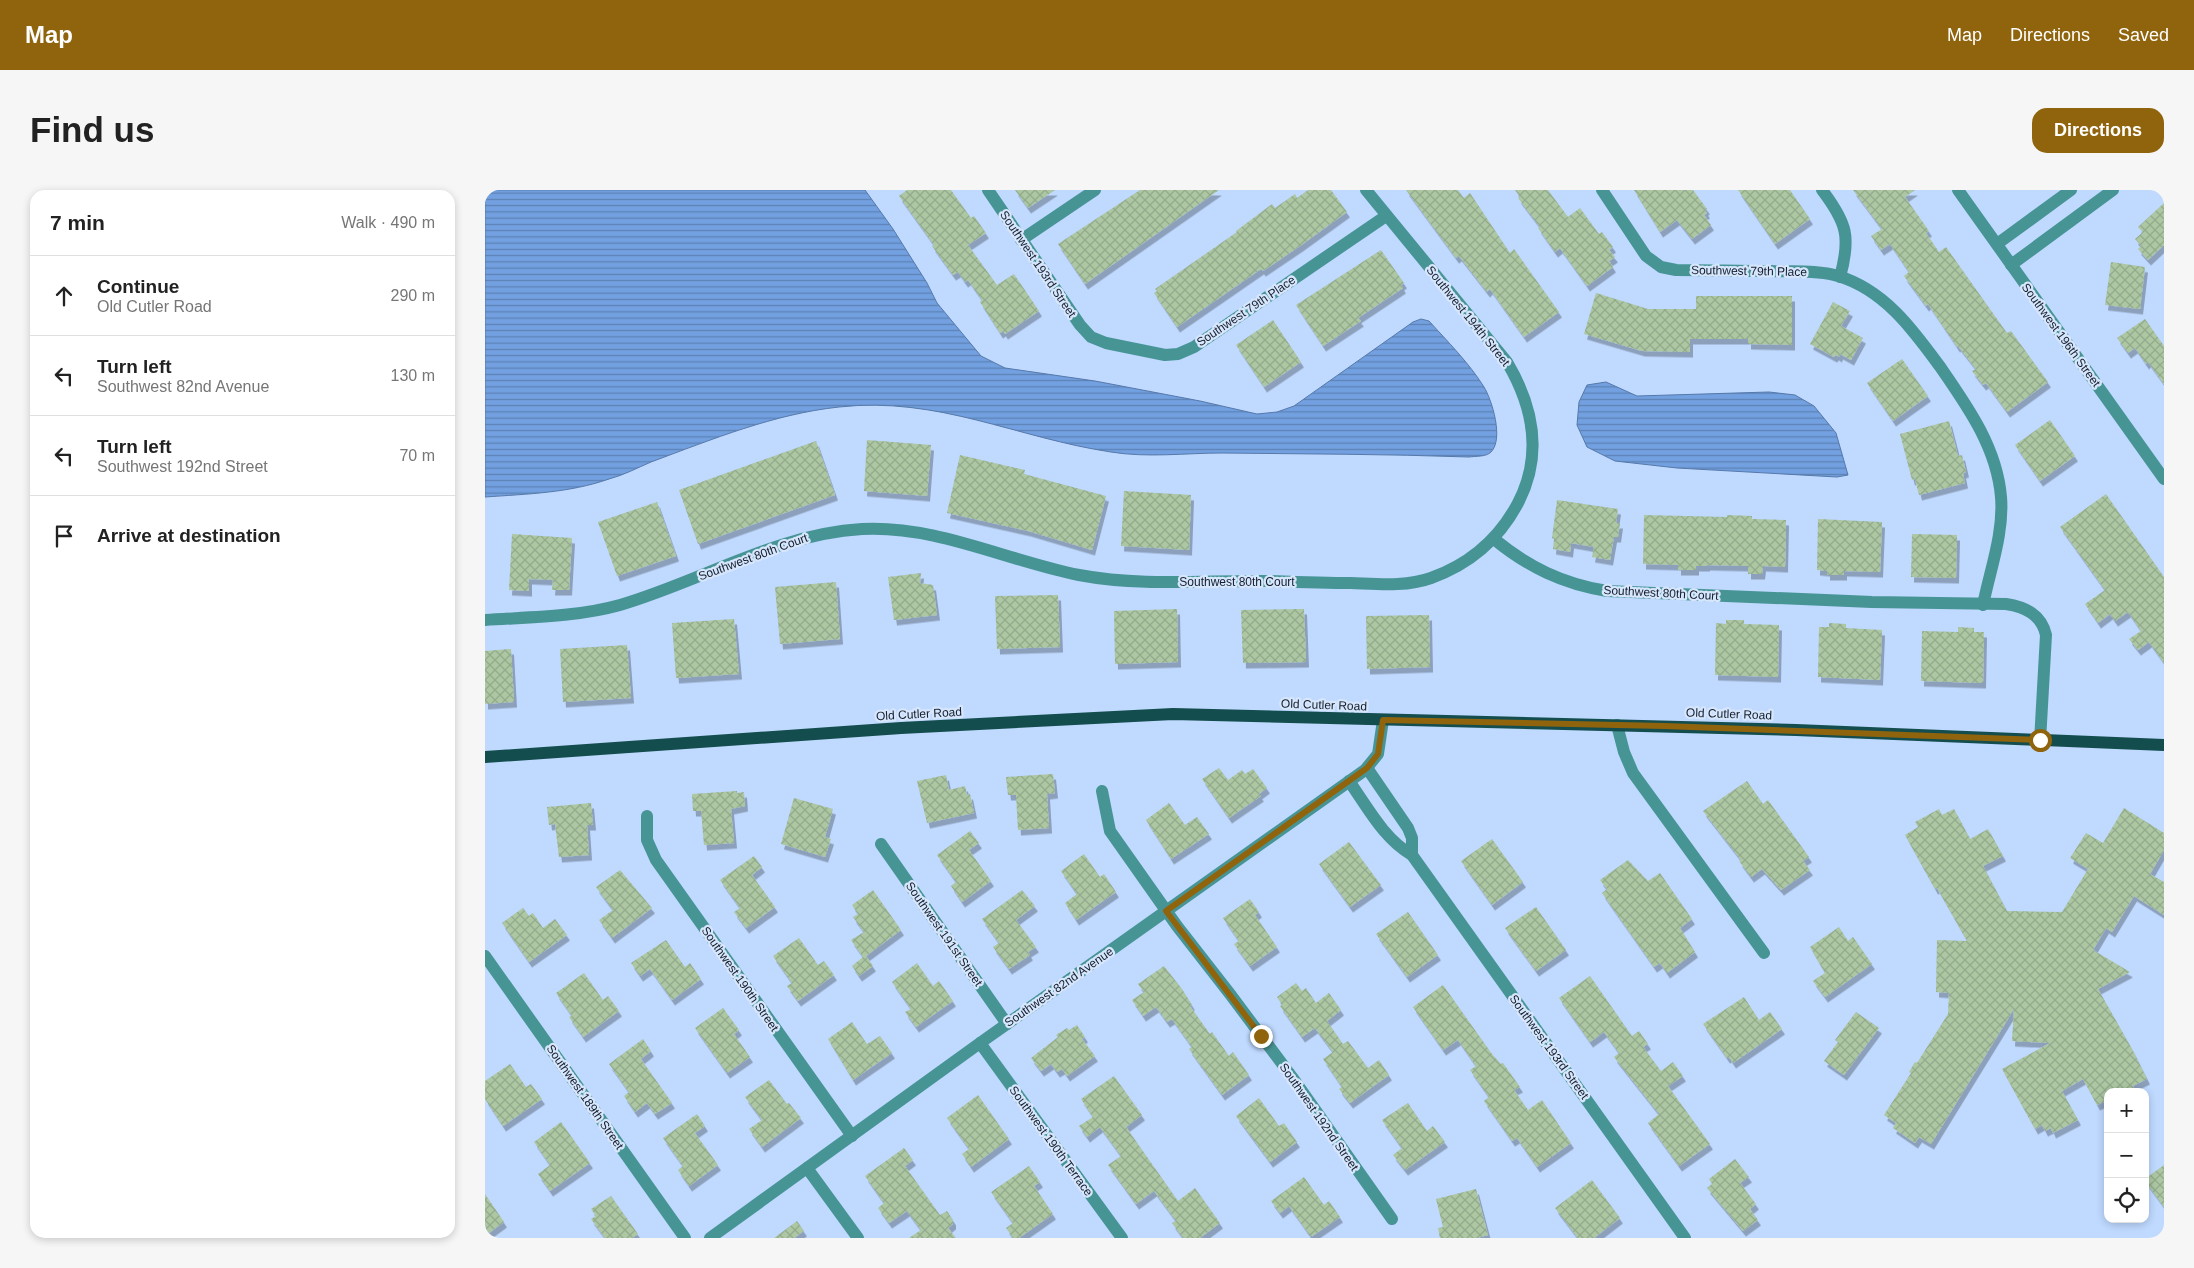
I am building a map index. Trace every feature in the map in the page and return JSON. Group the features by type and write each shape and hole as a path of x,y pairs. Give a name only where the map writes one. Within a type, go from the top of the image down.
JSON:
{"main road":[{"name":"Old Cutler Road","path":"485,757 901,728 1173,714 1787,730 2164,745"}],"street":[{"name":"Southwest 193rd Street","path":"988,190 1080,326 1091,337"},
{"path":"1021,240 1095,190"},
{"name":"Southwest 194th Street","path":"1366,190 1507,362 1528,406 1532,445 1528,479 1514,510 1494,539"},
{"name":"Southwest 79th Place","path":"1601,190 1646,256 1658,266 1676,270 1817,272 1840,277 1857,284 1876,296 1911,328 1968,408 1987,445 1997,473 2002,507 1999,534 1983,605"},
{"path":"1822,190 1837,213 1845,231 1847,248 1840,277"},
{"name":"Southwest 196th Street","path":"1958,190 2164,479"},
{"path":"1997,244 2071,190"},
{"path":"2011,265 2113,190"},
{"name":"Southwest 79th Place","path":"1091,337 1107,344 1154,353 1173,355 1181,353 1386,216"},
{"name":"Southwest 80th Court","path":"485,620 565,615 606,608 688,581 784,543 817,534 848,530 877,529 915,532 1079,575 1154,582 1230,580 1402,584 1430,578 1449,570 1475,555 1494,539 1524,562 1546,574 1571,584 1607,591 1983,605 2006,604 2022,607 2035,615 2043,626 2046,644 2040,740"},
{"name":"Southwest 82nd Avenue","path":"711,1238 980,1043 1349,782 1367,768 1378,754 1383,720"},
{"path":"1617,725 1624,752 1633,773 1764,953"},
{"name":"Southwest 193rd Street","path":"1367,768 1400,814 1412,838 1412,856"},
{"name":"Southwest 193rd Street","path":"1349,782 1397,847 1412,856 1685,1238"},
{"name":"Southwest 192nd Street","path":"1102,791 1110,831 1166,911 1243,1010 1392,1219"},
{"path":"1382,828 1400,814"},
{"name":"Southwest 190th Street","path":"647,816 647,840 656,860 852,1136"},
{"name":"Southwest 191st Street","path":"881,844 1007,1024"},
{"name":"Southwest 189th Street","path":"485,956 685,1238"},
{"name":"Southwest 190th Terrace","path":"980,1043 1122,1238"},
{"path":"807,1168 859,1238"}],"water":[{"path":"485,190 865,190 893,229 927,283 937,303 981,356 1005,368 1095,381 1257,414 1277,412 1294,406 1413,322 1421,319 1429,321 1465,361 1484,387 1493,410 1497,438 1491,452 1486,455 1469,457 1222,453 1139,455 1076,446 977,420 910,407 875,405 839,407 791,415 744,428 651,462 620,476 594,484 548,492 485,497"},
{"path":"1606,382 1637,396 1769,392 1795,395 1814,406 1836,433 1848,475 1837,477 1677,468 1615,461 1587,447 1577,425 1579,402 1587,385"}],"building":[{"path":"907,190 951,190 971,218 974,216 986,233 968,245 997,285 1014,274 1039,311 1005,334 1003,331 1000,333 980,302 982,300 968,280 965,282 958,272 953,275 899,196"},
{"path":"1015,190 1055,190 1028,208"},
{"path":"1140,190 1219,190 1085,284 1058,244"},
{"path":"1308,190 1331,190 1347,212 1300,246 1263,271 1261,269 1177,327 1154,293 1157,291 1155,289 1237,232 1272,204 1275,208 1295,194 1297,198"},
{"path":"1406,190 1458,190 1464,198 1470,193 1510,253 1514,249 1559,312 1524,337 1490,289 1487,292 1459,256 1456,258"},
{"path":"1515,190 1548,190 1568,217 1580,208 1599,234 1602,232 1613,247 1609,250 1615,257 1609,261 1613,267 1587,286 1560,248 1555,252 1538,228 1540,227 1518,198 1520,197"},
{"path":"1634,190 1693,190 1707,209 1705,210 1707,213 1704,215 1711,225 1692,239 1677,220 1660,232"},
{"path":"1738,190 1790,190 1810,219 1775,244"},
{"path":"1853,190 1915,190 1905,197 1929,231 1926,233 1939,252 1946,247 2007,333 2011,331 2048,382 2007,412 1986,383 1983,385 1972,371 1976,369 1957,347 1928,304 1926,306 1904,276 1909,272 1890,244 1881,250 1871,236 1882,229"},
{"path":"2164,203 2164,245 2148,260 2138,249 2141,246 2135,239 2143,232 2138,227"},
{"path":"1381,250 1404,283 1401,285 1403,288 1358,318 1361,321 1323,346 1296,305"},
{"path":"2111,262 2145,267 2140,309 2105,305"},
{"path":"1596,293 1648,309 1696,309 1696,296 1792,296 1792,345 1748,344 1748,339 1690,339 1690,352 1642,351 1584,334"},
{"path":"1833,302 1850,311 1841,326 1863,338 1851,360 1840,354 1839,357 1836,355 1834,357 1810,344"},
{"path":"2145,319 2164,346 2164,384 2135,348 2128,353 2117,338"},
{"path":"1273,320 1301,362 1264,387 1236,345"},
{"path":"1902,359 1928,396 1893,421 1867,383"},
{"path":"2050,420 2075,456 2040,481 2015,445"},
{"path":"1949,421 1958,456 1962,455 1966,472 1963,473 1965,483 1919,495 1915,479 1912,480 1900,434"},
{"path":"867,440 931,445 927,496 864,491"},
{"path":"816,441 835,495 698,544 679,490"},
{"path":"960,455 1025,470 1024,474 1106,496 1092,550 1028,531 947,513"},
{"path":"1124,491 1191,495 1189,550 1121,546"},
{"path":"2106,494 2164,577 2164,663 2149,642 2138,650 2129,639 2141,631 2128,612 2115,621 2110,614 2098,623 2085,604 2105,590 2060,527"},
{"path":"1557,500 1618,509 1616,523 1620,523 1618,537 1614,537 1610,560 1592,557 1594,547 1571,543 1570,552 1553,549 1554,539 1552,538"},
{"path":"657,502 676,556 617,576 598,522"},
{"path":"1644,515 1727,517 1727,515 1752,516 1752,519 1786,520 1785,567 1763,566 1762,574 1748,574 1748,566 1707,565 1696,566 1696,570 1678,570 1678,565 1643,564"},
{"path":"1818,519 1882,522 1880,572 1844,571 1844,575 1827,575 1827,571 1817,570"},
{"path":"512,534 572,538 569,590 552,590 553,580 529,579 529,591 509,590"},
{"path":"1912,534 1957,535 1956,578 1911,577"},
{"path":"921,573 920,583 933,585 937,615 894,620 888,577"},
{"path":"836,582 840,639 780,644 775,587"},
{"path":"1058,595 1060,647 997,649 995,596"},
{"path":"1177,609 1178,662 1115,664 1114,611"},
{"path":"1304,609 1306,662 1243,663 1241,610"},
{"path":"1429,615 1430,667 1367,669 1366,616"},
{"path":"734,619 739,674 676,678 672,623"},
{"path":"1726,620 1744,620 1744,624 1779,625 1778,677 1715,675 1716,623 1726,624"},
{"path":"1829,623 1846,624 1846,628 1882,630 1880,680 1818,677 1819,627 1829,627"},
{"path":"1958,627 1974,628 1974,632 1984,632 1983,683 1921,681 1922,631 1958,632"},
{"path":"627,645 631,698 563,702 560,649"},
{"path":"511,649 514,702 485,704 485,651"},
{"path":"1219,768 1228,780 1242,770 1245,774 1253,769 1267,788 1259,794 1261,796 1229,818 1202,779"},
{"path":"1053,774 1055,793 1047,794 1049,828 1018,830 1016,795 1008,795 1006,777"},
{"path":"946,775 949,790 965,786 967,795 970,794 974,813 927,823 917,781"},
{"path":"1747,781 1763,804 1768,800 1809,857 1803,861 1810,870 1781,890 1762,869 1751,877 1739,861 1741,860 1703,811"},
{"path":"737,791 737,793 744,792 745,806 731,809 734,843 704,845 701,811 693,811 692,794"},
{"path":"794,798 833,809 825,837 831,839 825,857 781,844"},
{"path":"591,803 593,825 587,825 589,855 559,857 555,824 549,825 547,807"},
{"path":"1169,803 1185,825 1197,817 1209,834 1171,859 1146,820"},
{"path":"2124,808 2164,833 2164,850 2150,874 2164,882 2164,915 2134,896 2112,932 2106,928 2093,950 2130,972 2098,989 2147,1079 2133,1086 2134,1088 2104,1088 2104,1102 2097,1105 2083,1079 2062,1091 2078,1120 2053,1133 2051,1128 2045,1131 2042,1125 2035,1129 2002,1069 2050,1043 2012,1041 2014,1009 1931,1144 1919,1137 1915,1143 1893,1128 1896,1123 1884,1115 1911,1073 1909,1072 1915,1062 1917,1063 1948,1014 1949,993 1936,992 1937,940 1967,941 1905,835 1918,827 1915,822 1939,809 1942,815 1954,809 1970,839 1988,829 2003,856 1983,866 2007,911 2062,912 2088,869 2070,858 2086,833 2103,843"},
{"path":"970,831 979,843 969,850 991,881 962,902 951,886 956,882 937,855"},
{"path":"1492,839 1523,882 1492,905 1461,861"},
{"path":"1349,842 1381,885 1350,907 1319,864"},
{"path":"1084,854 1100,877 1104,874 1116,892 1076,920 1065,903 1077,894 1061,871"},
{"path":"754,856 762,867 752,875 775,907 746,928 734,912 740,908 720,880"},
{"path":"1628,860 1648,881 1660,873 1692,919 1680,928 1695,952 1667,973 1660,963 1654,967 1602,893 1607,889 1600,880"},
{"path":"620,870 652,908 612,938 599,920 613,910 596,887"},
{"path":"873,890 901,930 866,956 873,966 859,976 852,966 863,957 851,940 864,932 853,917 858,914 852,905"},
{"path":"1022,890 1035,906 1016,920 1036,947 1028,952 1030,955 1009,969 993,947 999,943 982,919"},
{"path":"1250,899 1259,912 1255,915 1277,947 1250,966 1234,944 1239,941 1223,918"},
{"path":"1536,907 1566,950 1536,971 1505,928"},
{"path":"523,908 529,916 533,913 543,928 555,919 567,935 529,962 502,923"},
{"path":"1408,912 1438,955 1407,977 1376,934"},
{"path":"1839,927 1848,941 1853,937 1872,964 1825,997 1813,981 1825,973 1810,947"},
{"path":"799,938 818,965 824,961 834,975 798,1001 787,986 792,983 773,956"},
{"path":"666,940 685,967 690,963 701,979 672,1000 650,969 640,976 631,963"},
{"path":"917,963 933,986 939,981 953,1001 916,1027 905,1012 911,1009 892,982"},
{"path":"1164,966 1182,989 1192,1005 1190,1006 1210,1034 1212,1032 1229,1056 1233,1052 1249,1075 1222,1095 1189,1049 1192,1047 1172,1019 1167,1022 1156,1007 1143,1016 1132,1000 1144,992 1138,984"},
{"path":"584,973 603,1000 608,996 619,1011 583,1037 569,1017 572,1016 556,993"},
{"path":"1590,976 1632,1036 1639,1031 1648,1044 1643,1047 1661,1071 1673,1062 1683,1076 1668,1086 1710,1144 1679,1166 1648,1123 1659,1114 1614,1057 1619,1053 1604,1032 1590,1042 1559,998"},
{"path":"1296,983 1302,991 1306,988 1316,1003 1329,993 1341,1010 1327,1021 1343,1044 1348,1041 1368,1068 1379,1060 1389,1075 1350,1103 1339,1089 1342,1087 1323,1059 1333,1052 1315,1028 1302,1037 1280,1006 1282,1005 1277,997"},
{"path":"1443,985 1492,1054 1501,1064 1503,1063 1520,1087 1514,1090 1528,1110 1542,1100 1571,1143 1537,1167 1517,1138 1512,1141 1484,1101 1489,1097 1470,1070 1476,1066 1458,1040 1443,1050 1413,1007"},
{"path":"1744,997 1759,1020 1770,1012 1782,1029 1733,1063 1729,1057 1727,1058 1703,1024"},
{"path":"723,1008 739,1030 734,1034 750,1057 727,1073 695,1028"},
{"path":"1856,1012 1879,1028 1844,1075 1824,1061 1838,1042 1835,1040"},
{"path":"852,1022 867,1044 880,1036 892,1053 853,1080 828,1039"},
{"path":"1077,1025 1085,1037 1082,1039 1095,1056 1067,1076 1062,1069 1057,1072 1051,1064 1041,1071 1031,1058 1058,1037 1056,1035 1067,1028 1069,1030"},
{"path":"643,1039 651,1051 641,1059 672,1103 655,1114 647,1103 635,1112 624,1096 629,1092 609,1064"},
{"path":"510,1064 526,1087 531,1084 542,1099 503,1126 485,1099 485,1081"},
{"path":"1114,1076 1142,1115 1126,1127 1178,1201 1195,1188 1220,1223 1200,1238 1183,1238 1172,1223 1176,1221 1154,1191 1136,1204 1108,1165 1121,1156 1100,1127 1087,1137 1079,1126 1093,1117 1081,1099"},
{"path":"769,1080 787,1104 789,1103 801,1118 762,1147 749,1129 762,1120 745,1097"},
{"path":"978,1095 1009,1139 971,1167 962,1154 969,1149 947,1118"},
{"path":"1259,1098 1279,1126 1284,1123 1297,1142 1270,1162 1236,1116"},
{"path":"1408,1103 1427,1131 1433,1126 1445,1142 1405,1170 1393,1155 1402,1148 1382,1120"},
{"path":"697,1114 705,1126 695,1133 718,1165 689,1186 678,1170 683,1166 663,1138"},
{"path":"561,1122 590,1163 550,1191 538,1174 550,1165 534,1142"},
{"path":"904,1148 913,1160 905,1166 940,1215 947,1211 953,1220 953,1224 948,1228 956,1238 909,1238 921,1230 907,1211 889,1223 878,1208 884,1203 865,1176"},
{"path":"1735,1159 1749,1177 1740,1183 1756,1204 1750,1209 1758,1220 1743,1231 1707,1188 1712,1184 1709,1179"},
{"path":"2164,1165 2164,1207 2149,1186 2149,1176"},
{"path":"1029,1166 1040,1182 1034,1186 1053,1214 1019,1238 1013,1238 1006,1228 1013,1223 991,1192"},
{"path":"1304,1177 1324,1205 1329,1201 1340,1217 1311,1237 1289,1206 1280,1213 1271,1201"},
{"path":"1592,1180 1620,1218 1594,1238 1578,1238 1555,1208"},
{"path":"1476,1189 1488,1235 1477,1238 1440,1238 1438,1228 1443,1227 1436,1199"},
{"path":"485,1194 504,1222 485,1236"},
{"path":"611,1196 638,1234 632,1238 605,1238 591,1219 596,1216 591,1209"},
{"path":"797,1221 804,1231 794,1238 774,1238"}],"route":[{"path":"1261,1036 1166,911 1367,768 1374,761 1380,748 1383,720 1796,730 2040,740"}]}
